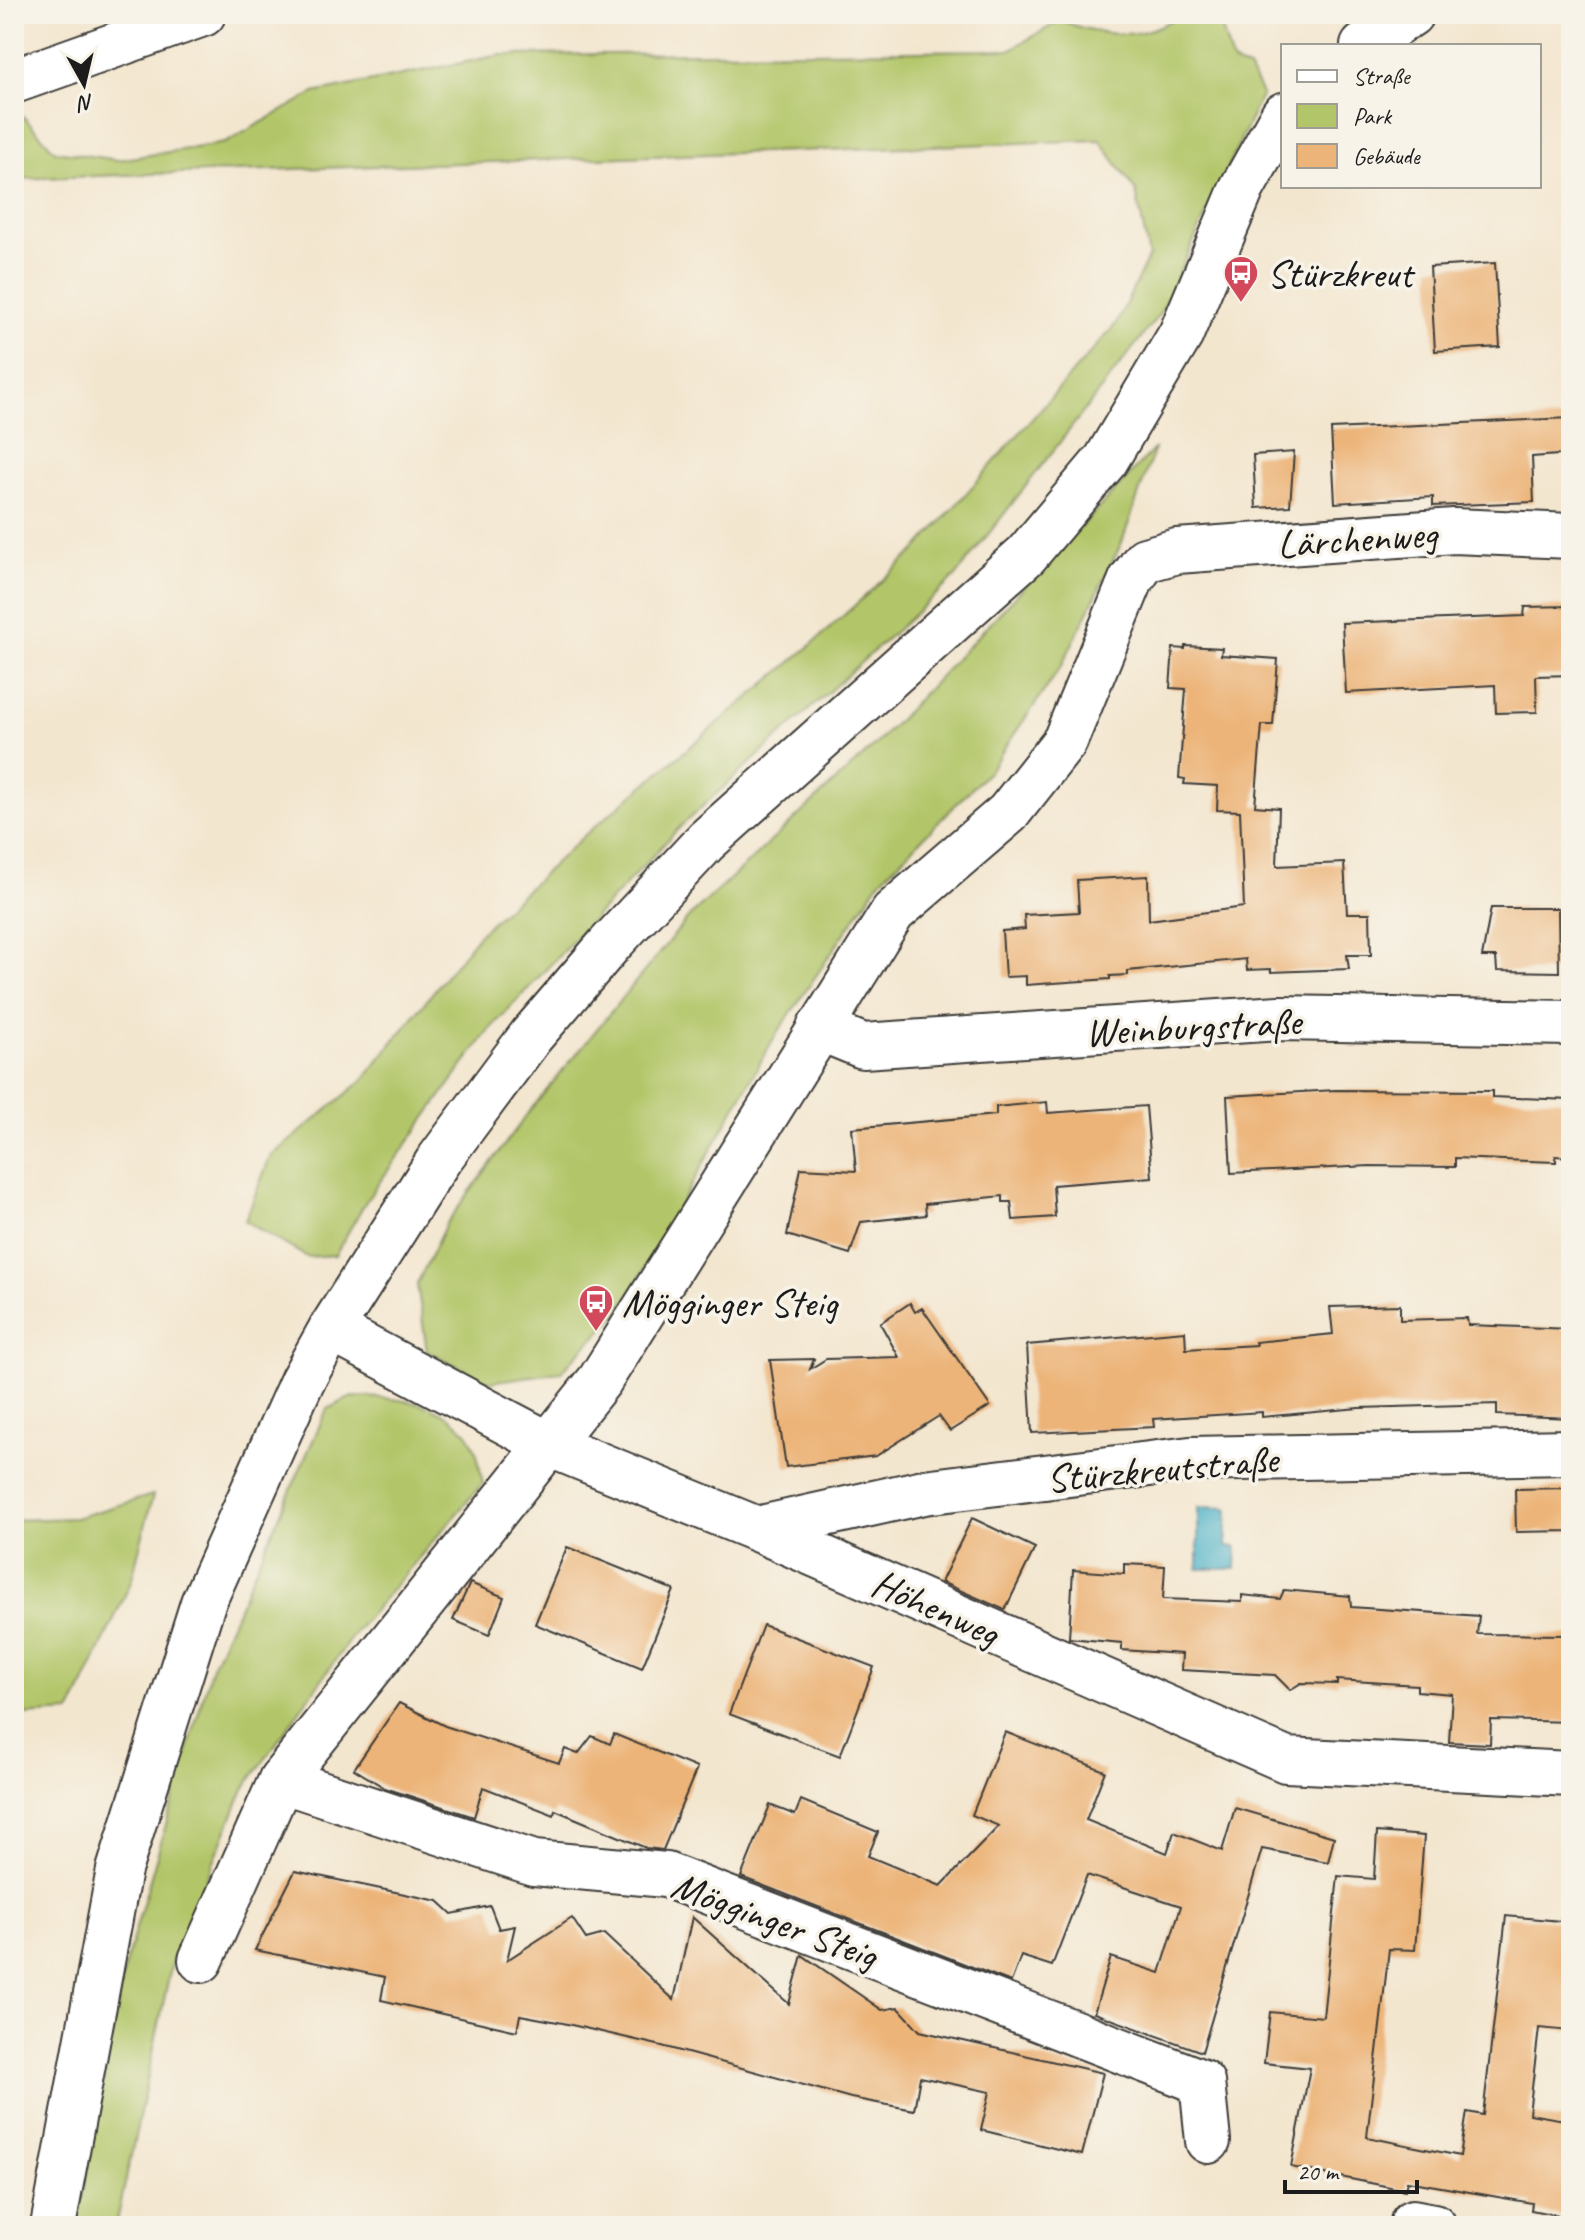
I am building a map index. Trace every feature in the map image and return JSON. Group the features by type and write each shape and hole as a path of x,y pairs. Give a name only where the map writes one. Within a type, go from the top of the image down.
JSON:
{"street":[{"path":"14,81 203,14"},
{"path":"1366,44 1411,14"},
{"path":"53,2226 119,1870 203,1603 302,1381 331,1329 438,1161 531,1036 610,944 706,841 1026,555 1106,460 1181,334 1242,188 1281,119"},
{"name":"Lärchenweg","path":"819,1028 893,912 1008,813 1065,741 1131,580 1145,560 1177,551 1454,531 1571,536"},
{"name":"Weinburgstraße","path":"819,1028 863,1046 1279,1018 1571,1023"},
{"path":"201,1960 281,1780 600,1380 819,1028"},
{"name":"Höhenweg","path":"331,1329 548,1444 757,1529 1286,1760 1571,1774"},
{"name":"Stürzkreutstraße","path":"757,1529 924,1492 1190,1459 1571,1452"},
{"name":"Mögginger Steig","path":"281,1780 534,1863 666,1875 1202,2082 1208,2141"}],"green space":[{"path":"1181,14 1229,14 1222,28 1232,62 1249,69 1262,94 1161,312 955,577 681,826 489,1030 366,1201 335,1255 307,1257 245,1221 270,1157 362,1081 481,932 586,834 809,647 919,547 1116,324 1149,256 1136,191 1100,140 14,179 14,118 23,116 55,151 118,160 225,143 314,93 500,55 1009,50 1060,21 1122,34 1151,29"},
{"path":"1155,448 1122,542 1062,665 989,771 880,881 774,1038 620,1312 560,1372 490,1382 427,1351 417,1284 446,1224 528,1113 688,918 876,744"},
{"path":"352,1397 404,1401 453,1419 474,1446 483,1483 356,1631 244,1789 173,1958 116,2226 77,2226 124,1969 212,1666 327,1409"},
{"path":"153,1495 131,1582 71,1712 24,1715 14,1685 14,1520 75,1518"}],"water":[{"path":"1198,1507 1228,1508 1226,1546 1237,1547 1236,1569 1198,1569"}],"building":[{"path":"1495,263 1500,347 1435,351 1430,267"},
{"path":"1571,418 1571,454 1532,457 1534,502 1433,506 1433,497 1335,503 1331,429"},
{"path":"1294,452 1290,506 1256,508 1253,455"},
{"path":"1571,606 1571,675 1536,676 1537,712 1496,713 1495,685 1346,693 1342,623 1524,616 1525,607"},
{"path":"1185,646 1222,648 1221,655 1278,659 1273,725 1262,725 1255,806 1279,808 1277,866 1344,863 1347,913 1370,913 1371,955 1347,955 1349,969 1247,970 1246,959 1128,971 1128,975 1110,976 1110,979 1026,985 1026,976 1005,977 1002,931 1025,929 1024,915 1079,912 1077,880 1148,876 1149,920 1244,907 1240,811 1217,810 1218,786 1184,784 1185,779 1179,778 1186,689 1170,688 1173,648 1185,649"},
{"path":"1491,908 1558,908 1559,972 1497,971 1496,957 1482,957"},
{"path":"1336,1090 1492,1091 1492,1097 1571,1100 1571,1157 1556,1156 1556,1162 1455,1158 1455,1167 1370,1166 1231,1173 1227,1096"},
{"path":"1047,1102 1048,1113 1146,1106 1152,1177 1053,1185 1055,1217 1013,1220 1011,1202 1003,1202 1003,1196 925,1204 926,1215 861,1222 850,1254 787,1235 801,1168 856,1171 852,1128 996,1115 996,1107"},
{"path":"910,1303 915,1312 922,1308 990,1406 950,1431 939,1416 876,1456 786,1467 770,1360 814,1359 810,1369 826,1359 899,1357 880,1323"},
{"path":"1400,1305 1400,1320 1467,1318 1468,1325 1571,1329 1571,1418 1497,1415 1497,1404 1359,1408 1262,1417 1262,1412 1153,1419 1154,1427 1032,1433 1027,1345 1185,1331 1186,1349 1256,1345 1255,1342 1333,1334 1330,1307"},
{"path":"1571,1488 1571,1531 1516,1532 1515,1489"},
{"path":"972,1518 1035,1548 1005,1610 941,1582"},
{"path":"567,1547 674,1590 642,1668 535,1624"},
{"path":"1124,1564 1165,1566 1163,1599 1242,1602 1242,1595 1280,1599 1284,1590 1350,1596 1351,1607 1479,1616 1477,1634 1571,1635 1571,1722 1491,1720 1490,1744 1449,1742 1452,1694 1417,1691 1417,1685 1337,1680 1337,1684 1301,1683 1290,1690 1275,1675 1181,1670 1182,1654 1122,1650 1122,1643 1069,1638 1073,1570 1124,1574"},
{"path":"470,1583 504,1597 489,1635 453,1620"},
{"path":"763,1625 874,1667 840,1756 729,1714"},
{"path":"399,1703 445,1726 559,1763 565,1749 578,1754 592,1736 610,1744 614,1734 697,1768 663,1850 646,1848 555,1810 554,1815 483,1787 474,1817 385,1788 354,1769"},
{"path":"1005,1732 1105,1771 1086,1820 1167,1853 1174,1832 1222,1851 1235,1808 1334,1837 1328,1862 1262,1849 1202,2052 1094,2013 1111,1957 1160,1973 1181,1906 1087,1875 1052,1966 1021,1956 1011,1982 741,1877 770,1805 795,1815 801,1800 878,1832 868,1856 941,1886 999,1826 972,1815"},
{"path":"1377,1832 1424,1836 1415,1950 1389,1949 1367,2137 1460,2156 1467,2112 1483,2115 1506,1916 1571,1922 1571,2031 1539,2028 1529,2114 1571,2121 1571,2218 1531,2210 1532,2203 1407,2181 1405,2190 1291,2167 1310,2068 1264,2063 1270,2012 1323,2017 1338,1876 1374,1879"},
{"path":"295,1871 438,1901 452,1914 490,1906 499,1929 515,1926 507,1960 572,1918 586,1939 604,1934 674,2000 692,1917 789,2004 802,1955 882,2010 898,2007 920,2031 1103,2073 1082,2155 981,2130 990,2092 920,2077 914,2110 851,2098 662,2046 563,2023 520,2015 517,2031 381,2000 385,1977 255,1950"}],"place":[{"name":"Stürzkreut","path":"1241,304"},
{"name":"Mögginger Steig","path":"596,1333"}]}
